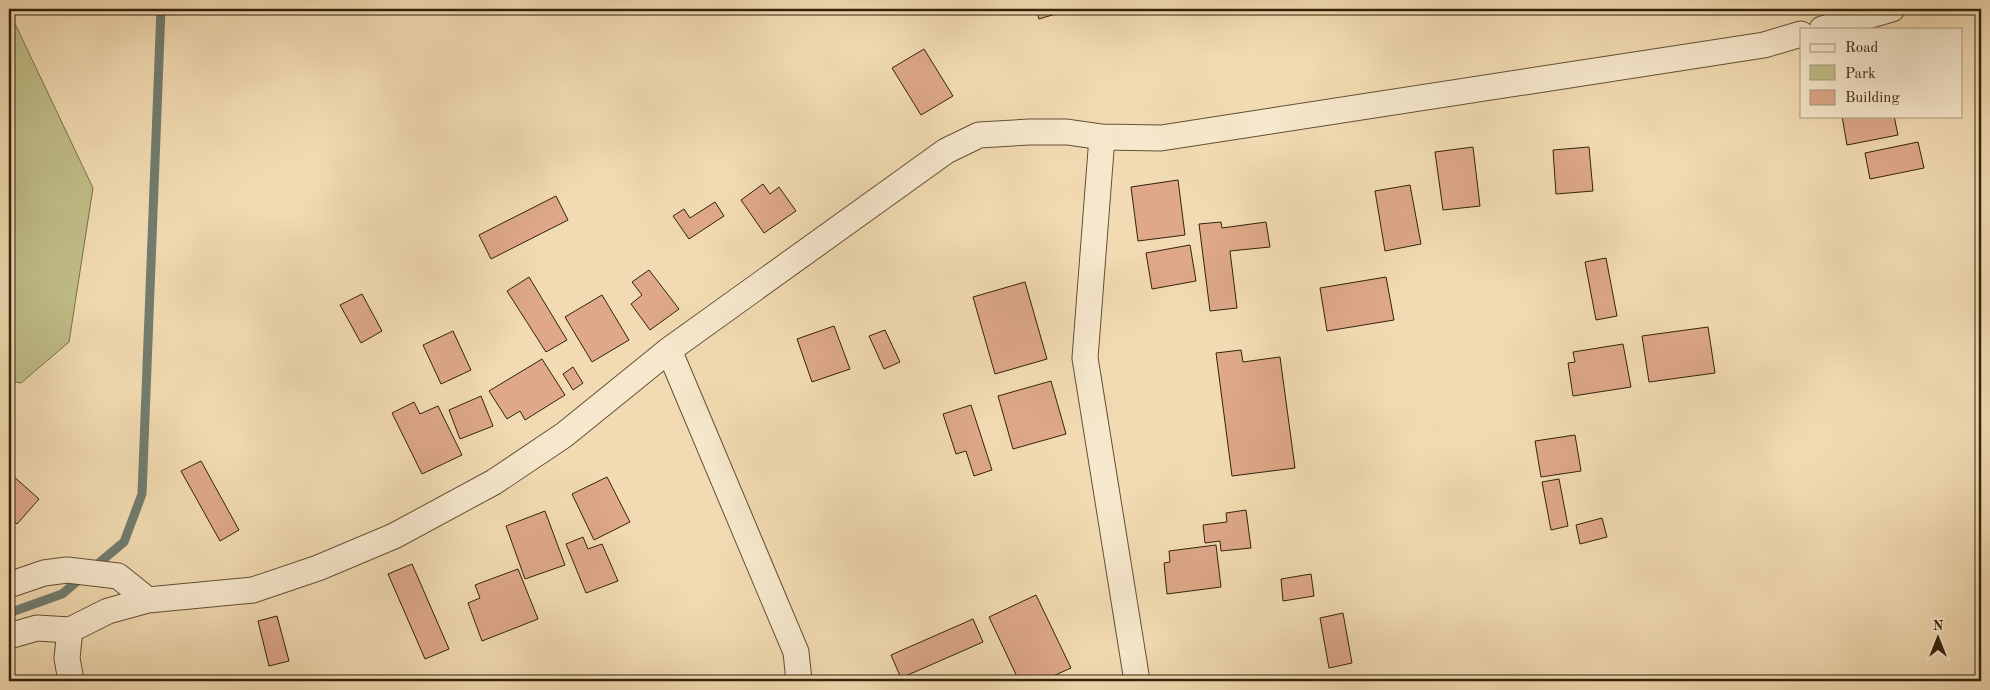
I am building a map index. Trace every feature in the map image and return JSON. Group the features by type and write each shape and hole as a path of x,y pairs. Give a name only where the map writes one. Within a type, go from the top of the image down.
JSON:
{"street":[{"path":"1826,28 1892,9"},
{"path":"9,636 37,628 70,630 108,612 148,600 253,590 318,568 394,536 494,482 564,435 668,350 946,151 978,135 1067,132 1102,137 1162,138 1764,45 1800,34"},
{"path":"1102,137 1085,358 1137,681"},
{"path":"668,350 796,652 799,681"},
{"path":"9,585 44,573 67,570 118,576 148,600"},
{"path":"70,630 67,658 71,681"}],"green space":[{"path":"9,11 93,188 69,342 21,383 9,381"}],"building":[{"path":"1036,9 1072,9 1039,19"},
{"path":"924,49 953,96 921,115 892,68"},
{"path":"1842,118 1894,118 1898,135 1847,145"},
{"path":"1918,142 1924,168 1870,179 1865,153"},
{"path":"1473,147 1480,206 1443,210 1435,152"},
{"path":"1589,147 1593,191 1556,194 1553,150"},
{"path":"1178,180 1185,235 1138,241 1131,187"},
{"path":"763,184 770,194 779,187 796,211 764,233 741,200"},
{"path":"1410,185 1421,244 1385,251 1375,191"},
{"path":"556,196 568,220 491,259 479,235"},
{"path":"715,202 724,216 689,239 673,216 684,209 690,218"},
{"path":"1221,222 1222,228 1266,222 1270,247 1230,251 1237,308 1210,311 1199,224"},
{"path":"1190,245 1196,281 1152,289 1146,253"},
{"path":"1606,258 1617,316 1596,320 1585,262"},
{"path":"649,270 679,309 650,330 631,304 642,295 632,282"},
{"path":"529,277 567,340 546,352 507,291"},
{"path":"1386,277 1394,320 1327,331 1320,288"},
{"path":"1025,282 1047,359 995,374 973,297"},
{"path":"362,294 382,331 361,343 340,305"},
{"path":"602,295 629,340 592,362 565,317"},
{"path":"834,326 850,369 812,382 797,339"},
{"path":"1708,327 1715,373 1649,382 1642,336"},
{"path":"885,330 900,362 884,369 869,336"},
{"path":"453,331 471,370 441,384 423,345"},
{"path":"1623,344 1631,387 1573,396 1568,363 1575,362 1573,352"},
{"path":"1241,350 1243,362 1280,357 1295,468 1232,476 1216,353"},
{"path":"542,359 565,395 525,420 520,411 507,419 489,391"},
{"path":"573,367 583,383 573,390 563,374"},
{"path":"1051,381 1066,434 1013,449 998,396"},
{"path":"481,396 493,426 460,439 449,410"},
{"path":"414,402 420,414 438,406 462,455 422,474 392,413"},
{"path":"971,405 992,470 974,476 966,451 956,454 943,414"},
{"path":"1575,435 1581,471 1541,477 1535,441"},
{"path":"201,461 239,530 220,541 181,471"},
{"path":"12,475 39,499 17,524 9,517 9,479"},
{"path":"607,477 630,522 594,540 572,494"},
{"path":"1559,479 1568,526 1551,530 1542,482"},
{"path":"1246,510 1251,548 1221,551 1220,541 1205,543 1203,525 1227,522 1226,513"},
{"path":"545,511 565,565 525,579 506,526"},
{"path":"1602,518 1607,537 1580,544 1576,525"},
{"path":"583,537 588,549 602,544 618,581 586,593 566,544"},
{"path":"1216,545 1221,587 1167,594 1164,563 1170,562 1169,551"},
{"path":"412,564 449,649 425,659 388,574"},
{"path":"518,569 538,619 482,641 468,603 480,598 475,585"},
{"path":"1311,574 1314,596 1283,601 1281,579"},
{"path":"1036,595 1071,668 1042,681 1019,681 989,617"},
{"path":"1343,613 1352,663 1329,668 1320,618"},
{"path":"277,616 289,661 269,666 258,621"},
{"path":"973,619 983,642 901,678 891,655"}],"waterway":[{"path":"9,613 62,594 124,542 142,494 161,9"}]}
